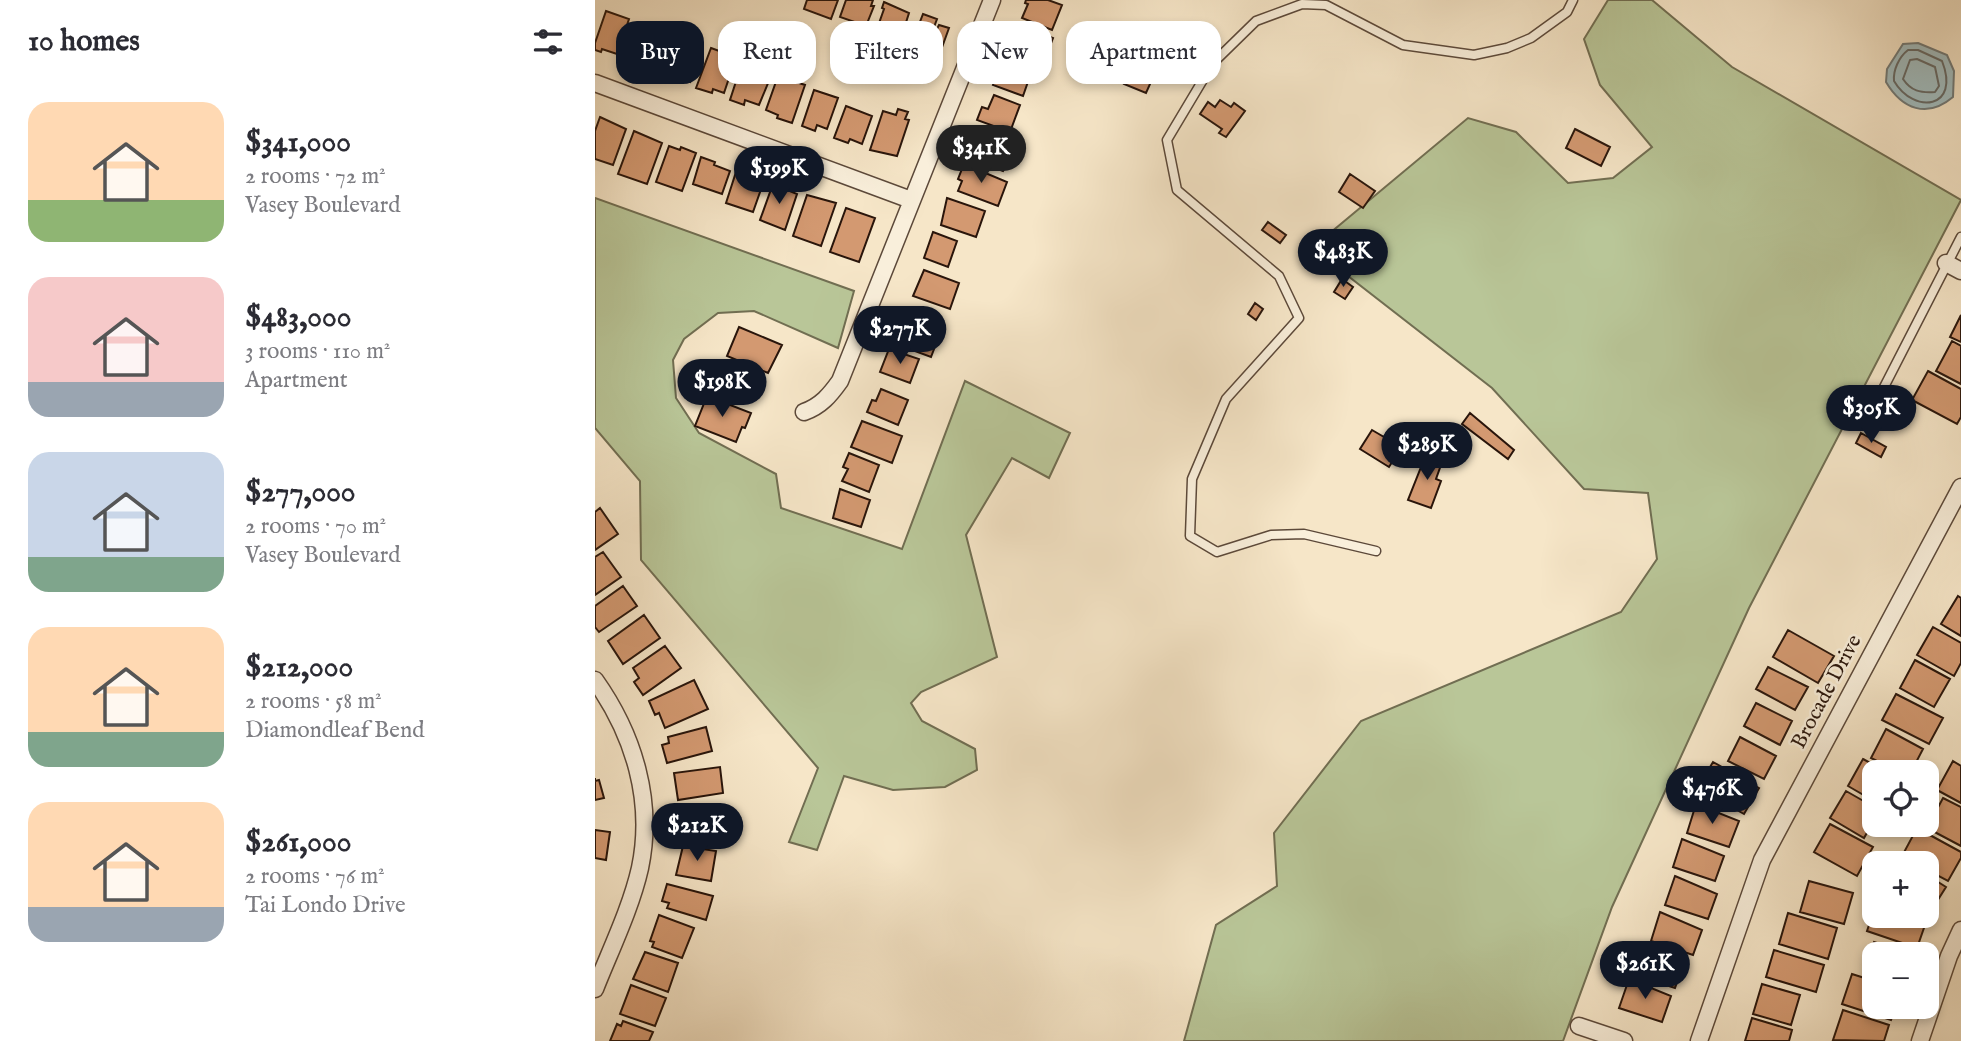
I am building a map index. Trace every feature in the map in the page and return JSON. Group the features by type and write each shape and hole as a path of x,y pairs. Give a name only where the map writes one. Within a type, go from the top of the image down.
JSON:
{"street":[{"path":"804,412 814,409 829,397 840,381 987,2"},
{"path":"595,83 911,200"},
{"name":"Brocade Drive","path":"1699,1041 1762,860 1961,487"},
{"path":"595,680 609,699 631,746 642,786 645,816 640,868 595,989"},
{"path":"1920,1041 1949,956 1961,930"},
{"path":"1579,1026 1624,1041"}],"lane":[{"path":"1376,551 1304,534 1271,535 1217,552 1190,536 1192,479 1226,398 1299,318 1279,276 1177,190 1167,140 1213,63 1256,21 1302,4 1326,5 1403,45 1474,55 1507,48 1531,38 1567,12 1573,0"},
{"path":"1881,393 1954,267 1961,237"}],"green space":[{"path":"1608,0 1652,0 1732,67 1961,200 1749,608 1612,907 1563,1041 1184,1041 1216,925 1277,886 1274,833 1361,721 1621,612 1657,559 1648,493 1584,489 1492,388 1312,248 1468,118 1516,132 1568,183 1613,178 1652,147 1600,85 1584,39"},
{"path":"595,198 854,291 838,348 754,311 718,313 684,339 673,360 676,398 699,433 776,474 781,508 902,549 965,381 1070,433 1049,478 1012,458 966,535 997,657 921,692 911,703 922,721 975,749 977,770 945,787 893,790 844,776 817,850 789,842 818,768 641,560 640,481 595,428"}],"water":[{"path":"1918,43 1947,55 1954,71 1953,97 1934,108 1916,108 1907,104 1886,82 1887,69 1903,44"}],"building":[{"path":"807,0 838,0 831,19 804,9"},
{"path":"846,0 873,0 871,6 874,6 868,21 852,21 840,17"},
{"path":"1026,0 1048,0 1062,5 1052,30 1052,21 1030,21 1022,18 1028,4 1025,3"},
{"path":"884,2 909,13 906,21 880,21 884,9"},
{"path":"606,11 629,19 616,21 616,54 602,49 601,52 595,50"},
{"path":"923,14 937,19 936,21 920,21"},
{"path":"943,26 949,28 943,45"},
{"path":"711,48 718,51 718,84 727,84 724,93 713,89 712,93 696,88 698,84 704,84 704,67"},
{"path":"735,84 768,84 759,105 745,100 744,105 730,100"},
{"path":"775,84 805,85 792,123 777,118 778,115 766,110"},
{"path":"993,84 1027,84 1023,96"},
{"path":"1124,84 1150,84 1146,93"},
{"path":"814,90 838,98 827,129 817,125 815,131 802,126"},
{"path":"994,95 1020,105 1010,132 977,120 982,107 988,109"},
{"path":"1220,100 1231,107 1234,103 1245,111 1226,137 1219,133 1222,129 1200,114 1208,102 1215,107"},
{"path":"846,106 872,116 862,144 850,139 848,143 834,138"},
{"path":"898,109 908,112 905,119 909,120 897,156 870,150 883,111 896,115"},
{"path":"600,117 626,129 613,165 595,159 595,131"},
{"path":"975,128 1014,142 1011,157 1003,171 966,157 970,145 975,144 970,142"},
{"path":"1575,129 1610,147 1601,166 1566,148"},
{"path":"634,131 662,143 647,184 618,174"},
{"path":"669,146 696,153 682,191 656,182"},
{"path":"701,157 730,171 722,194 693,184"},
{"path":"964,164 1007,182 998,206 958,191 962,181 958,179"},
{"path":"736,172 765,178 753,212 726,203"},
{"path":"1350,174 1375,191 1363,208 1339,192"},
{"path":"774,181 788,186 787,190 797,194 785,230 760,220"},
{"path":"807,195 836,203 821,246 793,236"},
{"path":"947,198 985,211 976,237 941,225"},
{"path":"846,208 875,218 859,262 830,252"},
{"path":"1268,222 1286,235 1280,243 1262,230"},
{"path":"933,232 957,241 948,267 924,258"},
{"path":"924,270 959,283 950,309 913,296"},
{"path":"1342,279 1353,287 1345,299 1334,292"},
{"path":"1255,303 1263,309 1256,320 1248,314"},
{"path":"903,314 942,328 931,357 893,343"},
{"path":"1961,315 1961,342 1950,337"},
{"path":"739,327 782,345 768,373 727,356"},
{"path":"1952,341 1961,346 1961,384 1936,371"},
{"path":"889,349 919,359 910,383 880,372"},
{"path":"722,363 747,372 743,385 752,388 746,402 712,389 714,384 711,379 713,374 719,373"},
{"path":"1928,371 1961,389 1961,417 1957,424 1912,400"},
{"path":"881,389 908,400 898,425 867,412"},
{"path":"707,396 751,413 736,442 695,426"},
{"path":"1470,413 1514,450 1508,459 1462,424"},
{"path":"862,421 902,436 892,463 851,447"},
{"path":"1372,430 1384,437 1388,431 1401,438 1397,445 1401,448 1389,467 1360,449"},
{"path":"1436,432 1447,436 1442,448 1431,444"},
{"path":"1861,433 1886,447 1881,457 1856,443"},
{"path":"1427,452 1442,462 1436,479 1441,481 1431,508 1408,500"},
{"path":"849,453 879,465 869,492 842,481 848,469 843,467"},
{"path":"840,489 870,500 861,527 833,518"},
{"path":"600,508 618,534 595,550 595,512"},
{"path":"603,552 621,577 595,595 595,557"},
{"path":"623,586 637,606 599,632 595,627 595,606"},
{"path":"1958,596 1961,598 1961,636 1941,624"},
{"path":"644,615 660,638 623,664 608,641"},
{"path":"1933,627 1961,643 1961,663 1954,676 1917,655"},
{"path":"1788,630 1834,656 1818,683 1773,657"},
{"path":"665,646 681,668 643,695 634,682 639,678 633,668"},
{"path":"1915,660 1950,679 1934,707 1900,688"},
{"path":"1768,667 1808,687 1795,710 1756,689"},
{"path":"694,680 708,709 665,728 659,713 655,715 649,701"},
{"path":"1896,694 1943,718 1929,744 1882,720"},
{"path":"1756,703 1792,721 1780,745 1744,726"},
{"path":"706,727 712,751 667,763 662,745 669,743 668,737"},
{"path":"1886,729 1923,749 1917,760 1871,758"},
{"path":"1740,737 1776,756 1764,779 1728,761"},
{"path":"1862,761 1862,794 1848,786"},
{"path":"1953,761 1961,766 1961,803 1939,791"},
{"path":"1713,762 1759,788 1744,814 1698,788"},
{"path":"720,767 723,793 678,800 674,773"},
{"path":"599,780 604,798 595,800 595,781"},
{"path":"1846,791 1862,800 1862,837 1830,818"},
{"path":"1943,798 1961,807 1961,846 1939,834 1939,806"},
{"path":"1696,804 1739,821 1729,847 1687,833"},
{"path":"679,809 724,809 724,834 684,834 684,824 679,824"},
{"path":"1830,824 1873,847 1871,851 1862,851 1862,867 1857,876 1814,852"},
{"path":"595,830 610,832 606,860 595,858"},
{"path":"1912,837 1934,837 1961,852 1961,858 1948,881 1939,876 1939,851 1905,851"},
{"path":"1682,839 1724,856 1715,881 1673,867"},
{"path":"683,846 716,851 711,881 676,875"},
{"path":"1675,876 1717,894 1708,919 1665,905"},
{"path":"1809,881 1853,893 1844,924 1800,912"},
{"path":"1939,883 1946,887 1939,898"},
{"path":"667,884 713,896 706,920 667,908 669,903 662,901"},
{"path":"1660,912 1702,930 1693,955 1651,941"},
{"path":"1788,913 1837,928 1828,959 1779,944"},
{"path":"659,915 694,928 682,958 652,947 654,942 650,941"},
{"path":"1868,928 1924,928 1919,942 1899,942 1867,931"},
{"path":"1642,945 1684,962 1675,988 1632,974"},
{"path":"1774,950 1824,965 1816,992 1766,977"},
{"path":"645,952 678,963 668,992 633,979"},
{"path":"1852,974 1862,977 1862,1011 1842,1004"},
{"path":"1629,979 1671,996 1662,1022 1619,1008"},
{"path":"1762,984 1800,995 1791,1025 1753,1014"},
{"path":"631,985 666,998 655,1026 620,1014"},
{"path":"1843,1010 1862,1016 1862,1019 1889,1025 1884,1041 1833,1040"},
{"path":"1752,1018 1792,1030 1789,1041 1745,1041"},
{"path":"623,1021 653,1032 649,1041 610,1041 617,1024 621,1026"}]}
